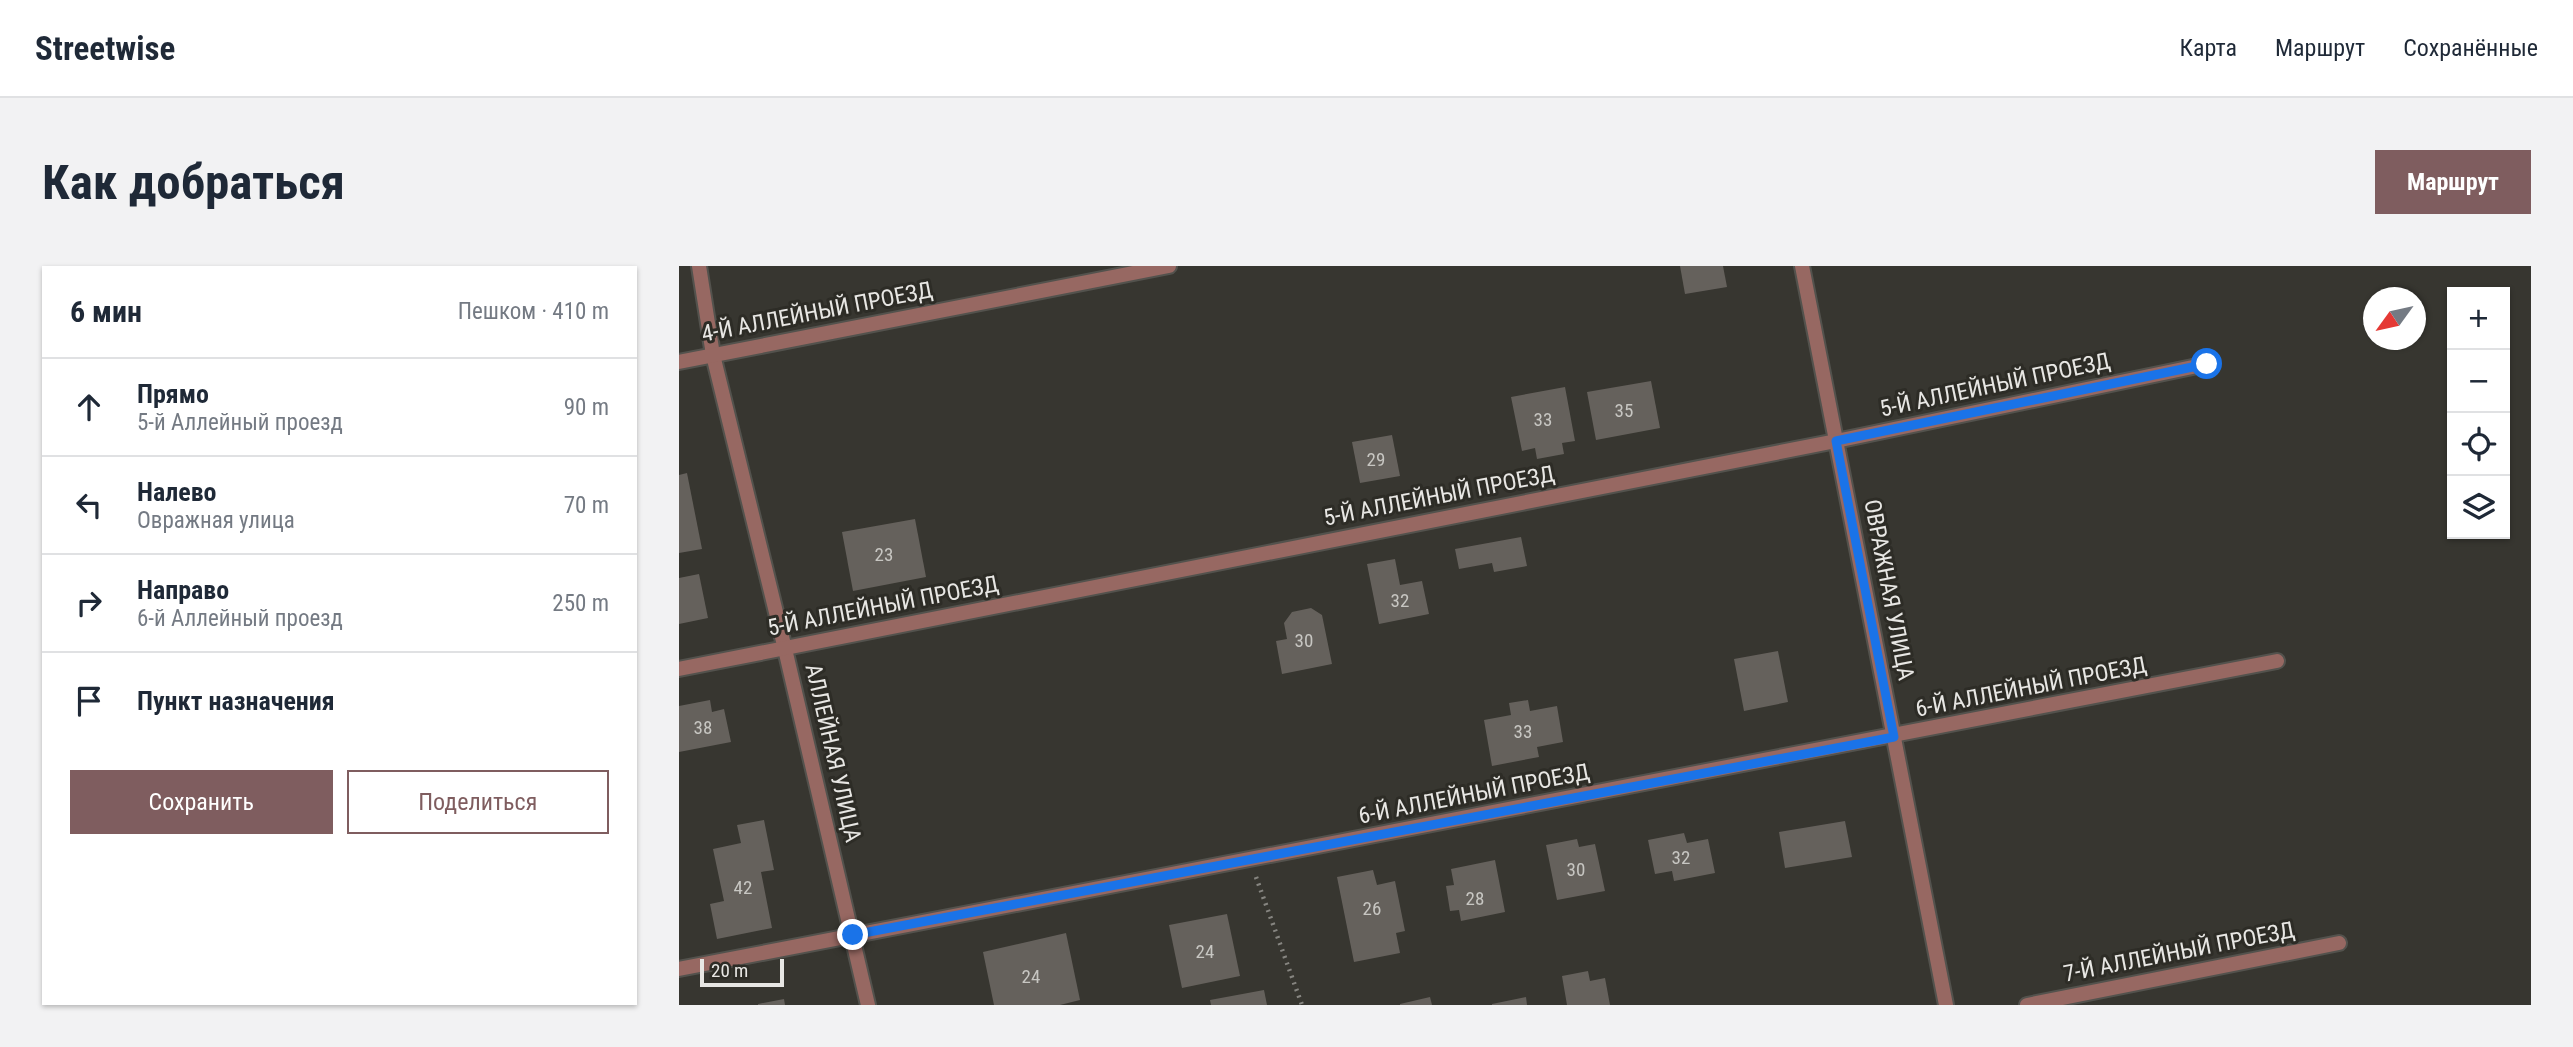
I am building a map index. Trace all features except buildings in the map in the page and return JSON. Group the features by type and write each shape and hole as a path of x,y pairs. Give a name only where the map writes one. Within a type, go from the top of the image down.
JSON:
{"street":[{"name":"АЛЛЕЙНАЯ УЛИЦА","path":"699,266 713,355 868,1005"},
{"name":"4-Й АЛЛЕЙНЫЙ ПРОЕЗД","path":"679,362 1169,266"},
{"name":"ОВРАЖНАЯ УЛИЦА","path":"1802,266 1946,1005"},
{"name":"5-Й АЛЛЕЙНЫЙ ПРОЕЗД","path":"679,669 1836,441 2207,364"},
{"name":"6-Й АЛЛЕЙНЫЙ ПРОЕЗД","path":"679,969 1894,737 2277,661"},
{"name":"7-Й АЛЛЕЙНЫЙ ПРОЕЗД","path":"2027,1005 2339,943"}],"path":[{"path":"1250,859 1302,1005"}],"route":[{"path":"853,935 1894,737 1836,441 2207,364"}]}
